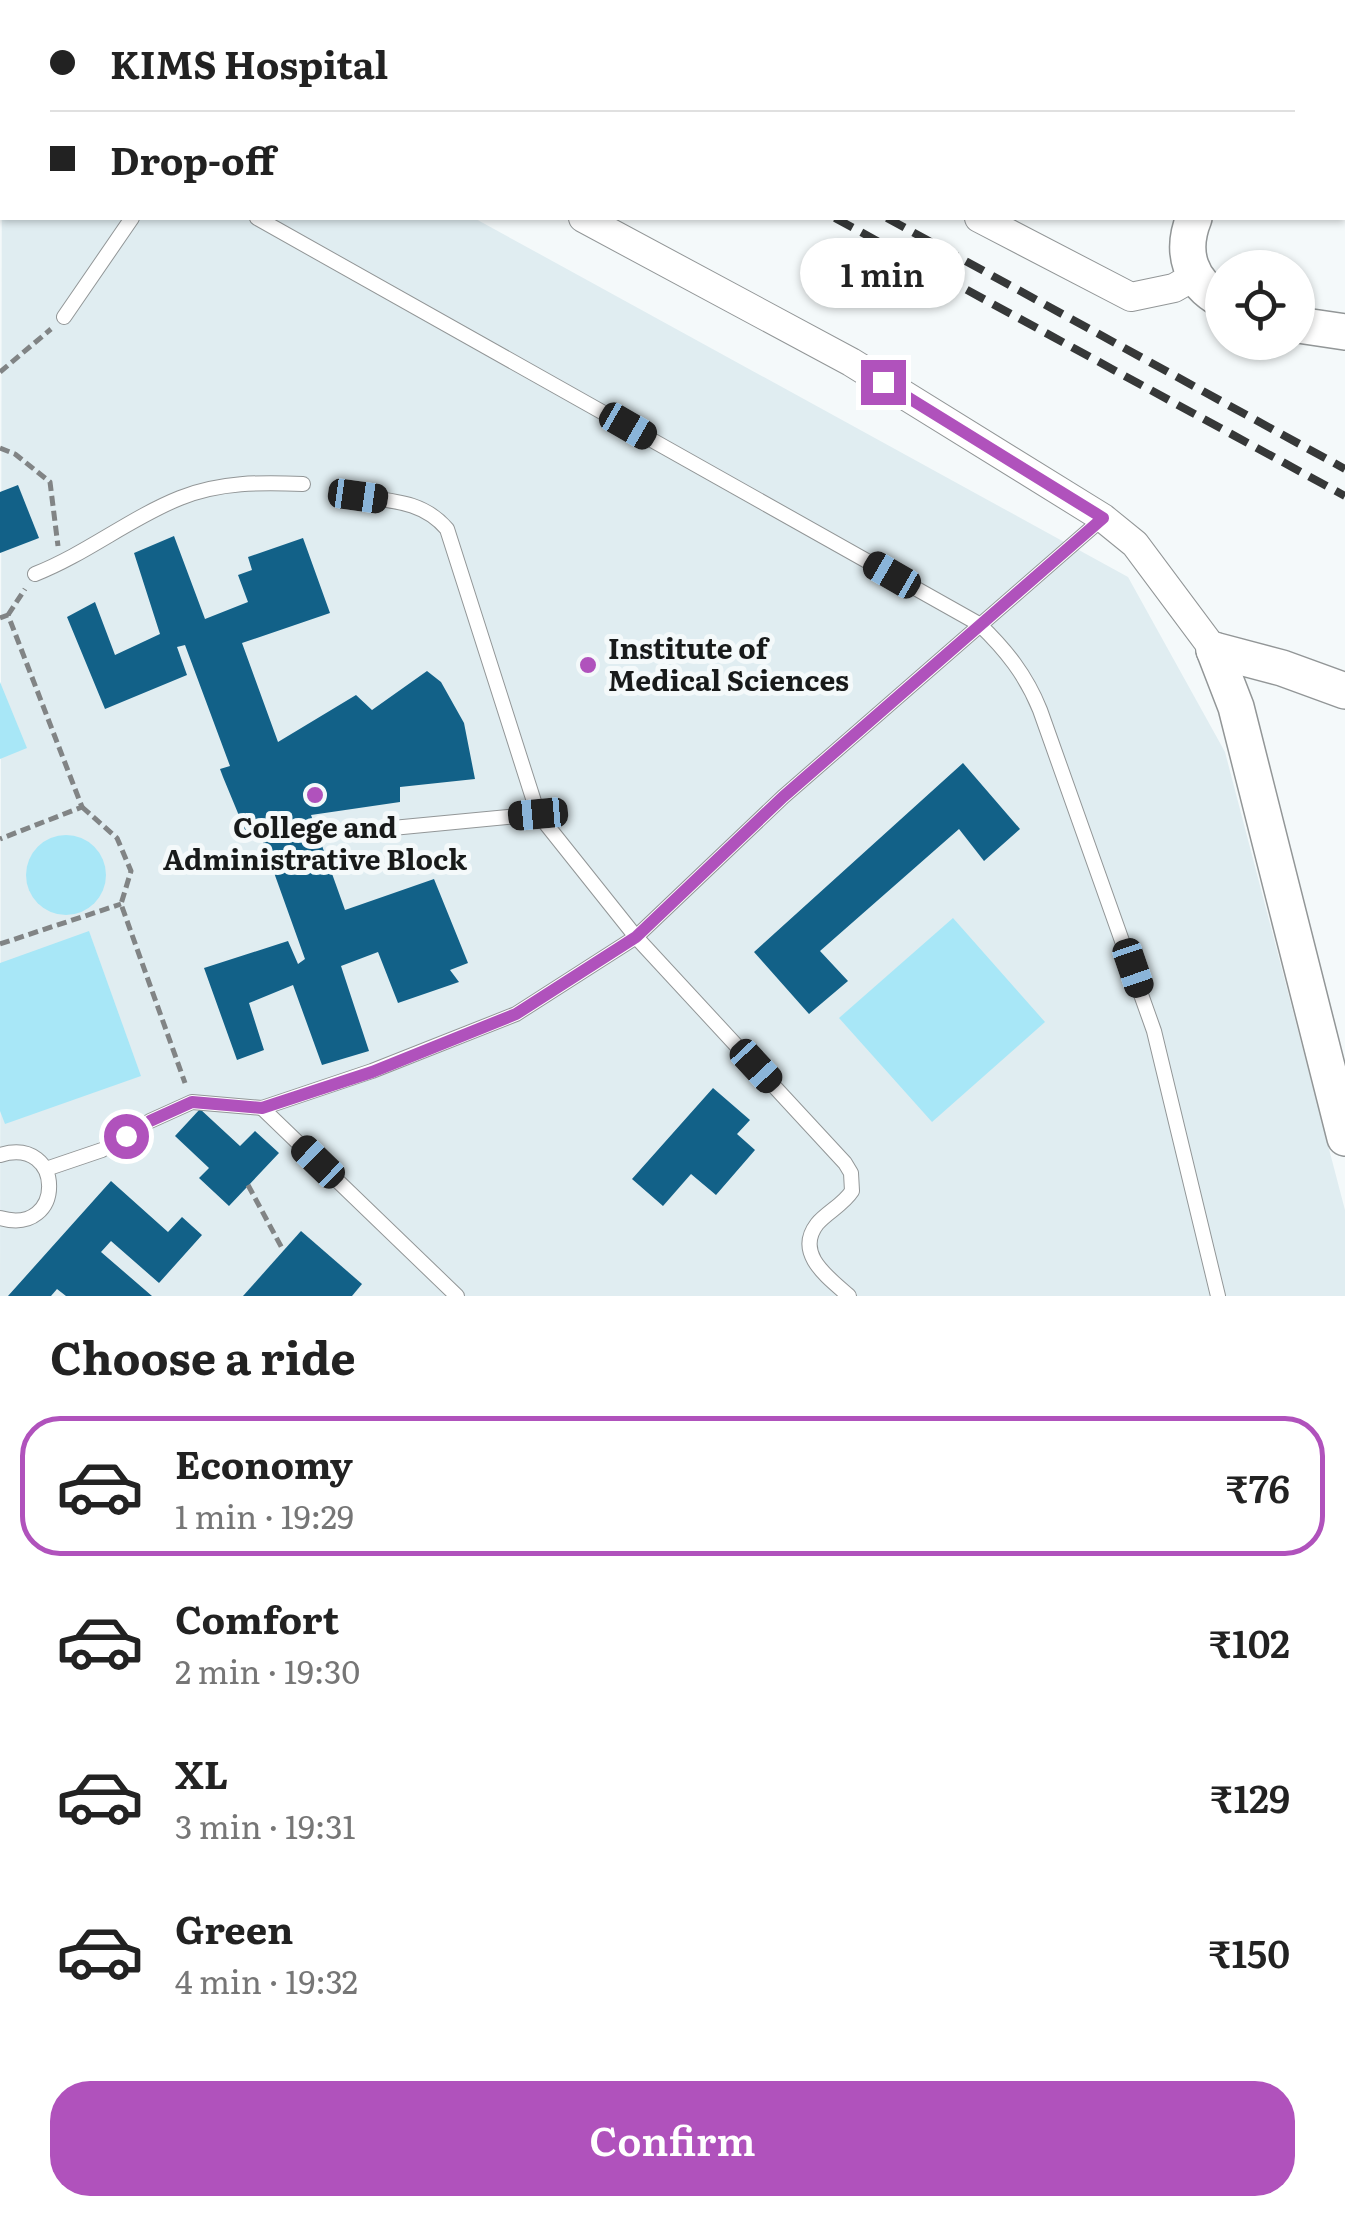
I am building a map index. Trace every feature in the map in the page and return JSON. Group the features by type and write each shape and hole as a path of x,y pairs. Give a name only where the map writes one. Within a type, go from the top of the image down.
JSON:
{"street":[{"path":"586,220 852,362 1103,518 1135,544 1214,650 1236,708 1345,1138"},
{"path":"983,220 1132,296 1174,288 1195,276"},
{"path":"1193,220 1188,230 1188,264 1205,291"},
{"path":"1315,328 1345,332"},
{"path":"1214,650 1282,668 1345,691"}],"lane":[{"path":"64,317 131,220"},
{"path":"261,220 979,624 1016,664 1031,687 1154,1030 1218,1296"},
{"path":"35,574 61,564 180,498 224,486 303,484"},
{"path":"358,496 414,504 435,515 447,530 538,814 636,937 845,1162 851,1173 852,1191 817,1225 809,1248 813,1262 849,1296"},
{"path":"46,1169 102,1150 192,1102 262,1108 372,1072 516,1014 636,937 783,797 1103,518"},
{"path":"382,829 538,814"},
{"path":"262,1108 457,1296"},
{"path":"0,1155 27,1153 46,1169 50,1183 46,1204 27,1219 1,1219"}],"path":[{"path":"0,372 64,317"},
{"path":"0,448 15,454 50,482 61,564"},
{"path":"35,574 4,617 82,808 117,838 131,871 121,904 192,1102"},
{"path":"0,838 82,808"},
{"path":"0,944 121,904"},
{"path":"248,1185 284,1250"}],"shaded area":[{"name":"Institute of Medical Sciences","path":"2,220 478,220 1128,577 1225,752 1345,1210 1345,1296 0,1296"},
{"path":"0,682 27,748 0,759"},
{"path":"66,835 81,838 94,847 103,860 103,890 94,903 81,912 66,915 51,912 38,903 29,890 26,875 29,860 38,847 51,838"},
{"path":"953,918 1045,1022 932,1122 839,1018"},
{"path":"89,931 141,1076 5,1124 0,1111 0,963"}],"building":[{"path":"18,485 39,538 0,553 0,492"},
{"name":"College and Administrative Block","path":"174,536 205,619 248,602 238,575 252,570 248,557 303,538 330,613 242,643 278,742 356,695 372,710 427,671 441,682 464,723 475,779 400,787 400,802 311,815 345,910 434,879 468,963 450,970 459,982 398,1003 378,952 341,966 369,1051 322,1065 293,985 249,1003 264,1050 237,1060 204,968 288,941 298,964 305,959 258,828 247,835 223,777 220,769 230,766 185,645 177,647 187,675 105,709 67,617 95,602 115,655 160,634 134,553"},
{"path":"963,763 1020,829 984,861 959,829 820,951 848,981 809,1014 754,952"},
{"path":"713,1088 750,1120 737,1134 755,1150 716,1195 691,1174 663,1206 632,1179"},
{"path":"200,1109 240,1146 255,1131 279,1153 229,1206 199,1178 209,1168 175,1136"},
{"path":"111,1181 168,1232 182,1217 202,1235 159,1283 111,1241 101,1252 152,1296 66,1296 57,1289 51,1296 8,1296"},
{"path":"301,1231 362,1284 352,1296 243,1296"}],"railway":[{"path":"839,220 1345,496"},
{"path":"891,220 1345,469"}],"place":[{"name":"Institute of Medical Sciences","path":"588,665"},
{"name":"College and Administrative Block","path":"315,795"}],"route":[{"path":"126,1136 192,1102 262,1108 372,1072 516,1014 636,937 783,797 1103,518 883,382"}]}
